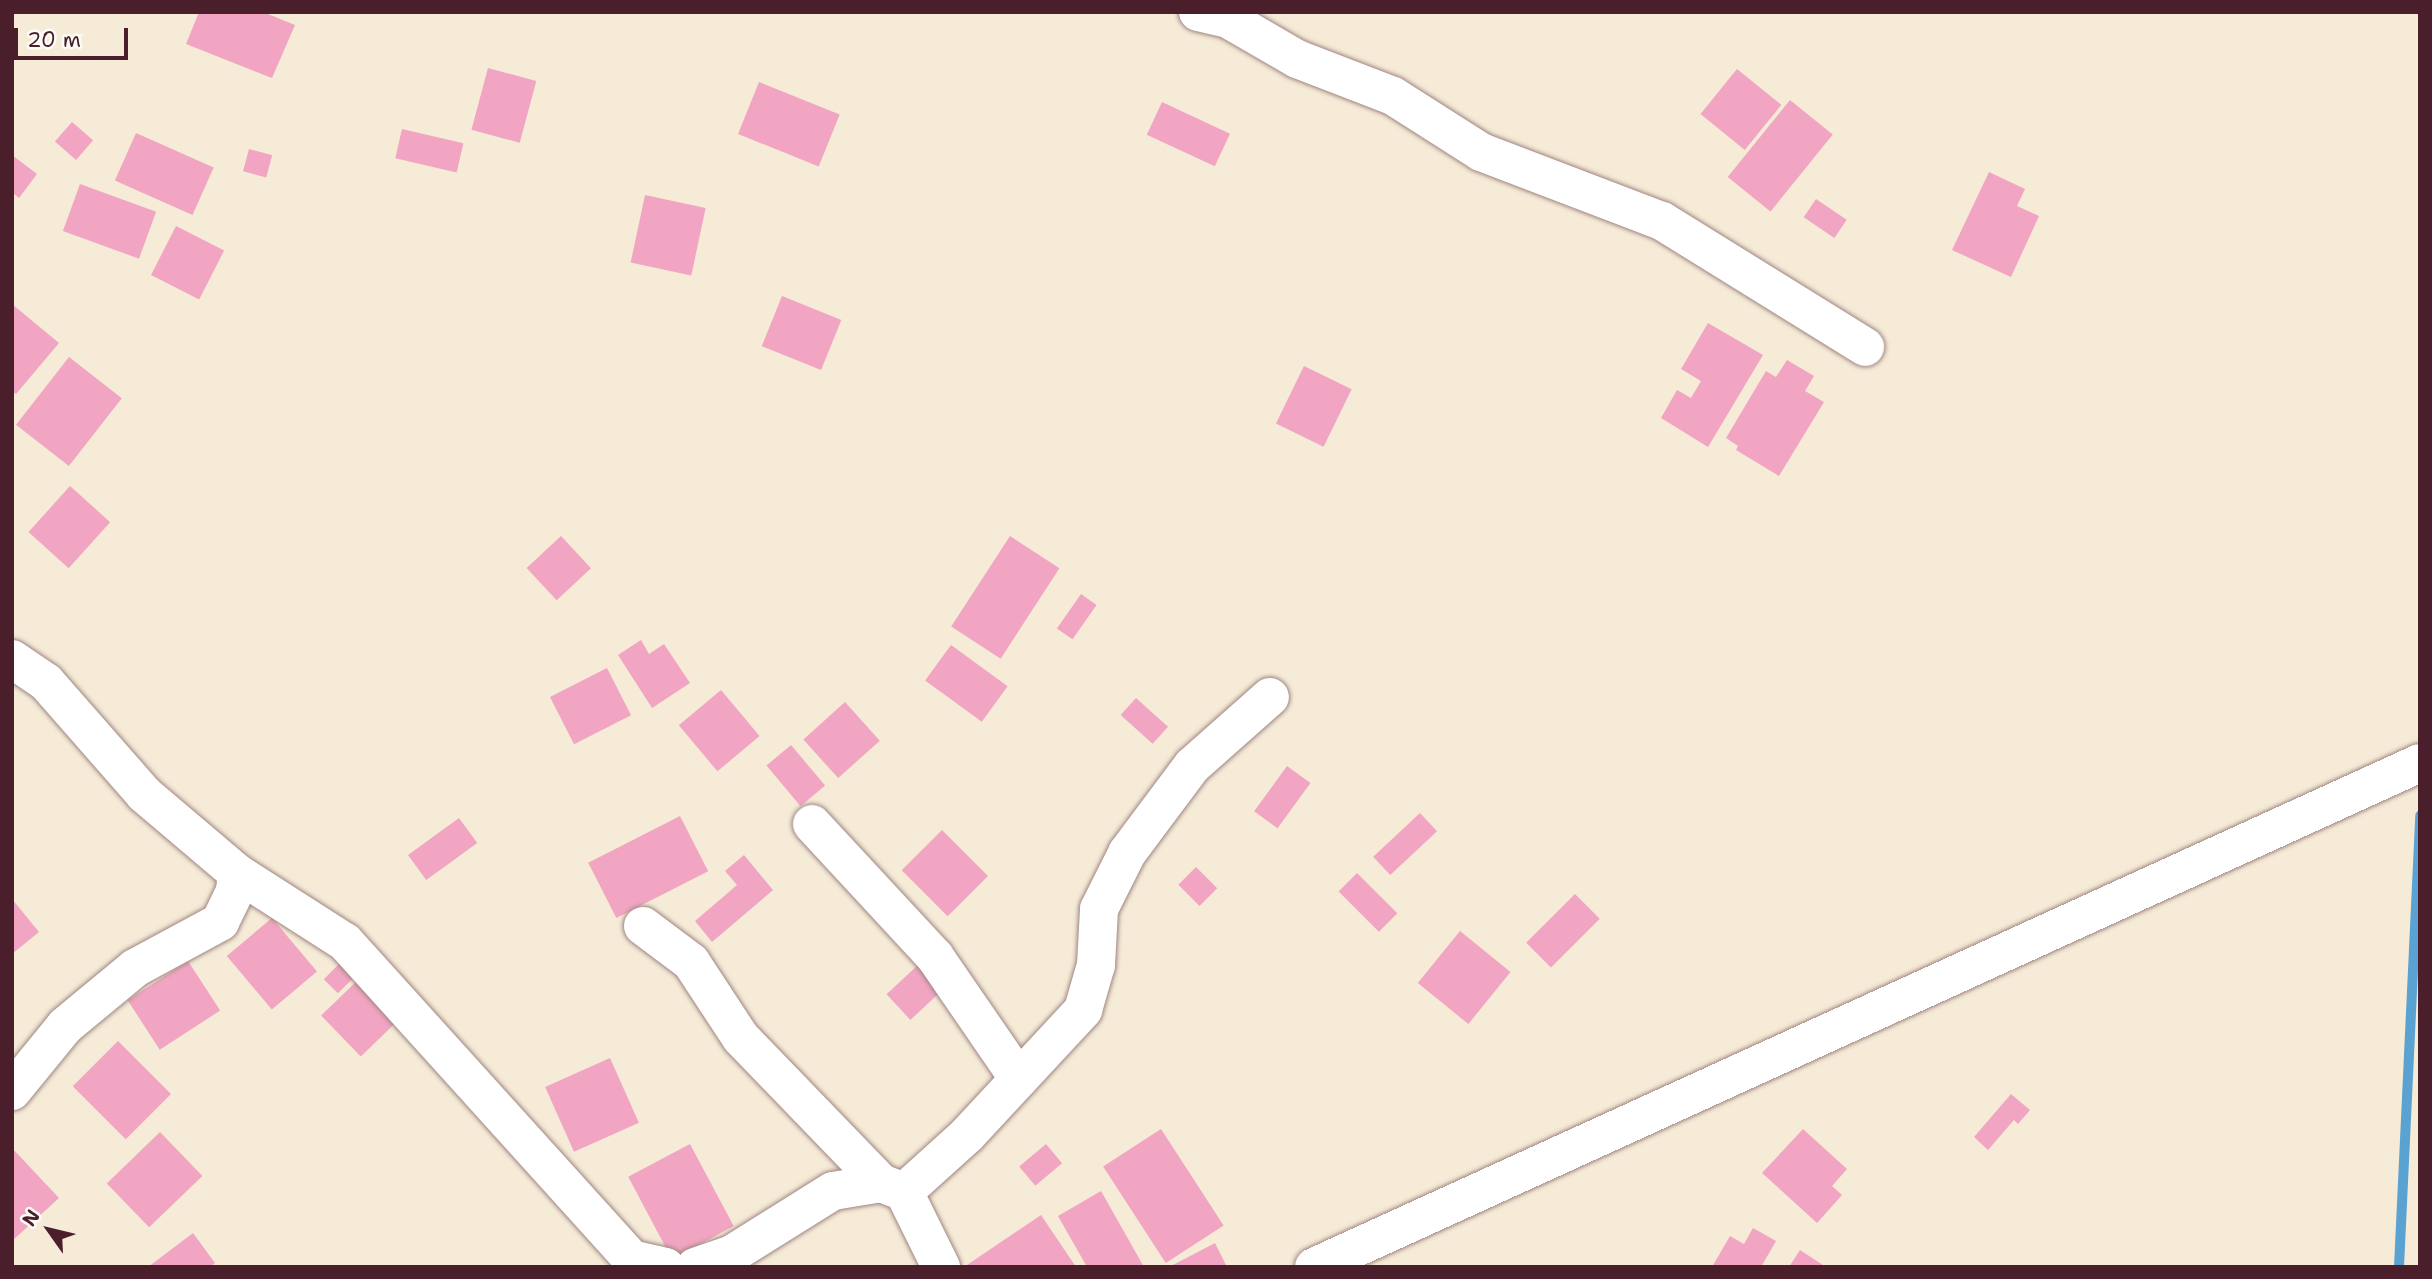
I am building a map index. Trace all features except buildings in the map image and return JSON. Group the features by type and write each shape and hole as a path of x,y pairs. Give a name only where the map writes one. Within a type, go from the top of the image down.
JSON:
{"street":[{"path":"1198,12 1227,19 1297,59 1393,96 1481,152 1662,221 1865,347"},
{"path":"12,659 46,682 144,794 237,873 345,942 631,1259 666,1267"},
{"path":"695,1267 732,1254 833,1191 893,1187 1019,1079 1083,1010 1096,965 1099,909 1128,852 1192,766 1270,698"},
{"path":"1314,1267 2420,763"},
{"path":"812,824 935,957 1019,1079"},
{"path":"12,1091 65,1026 135,968 220,922 235,891 237,873"},
{"path":"643,926 691,962 741,1038 893,1187 941,1267"}],"waterway":[{"path":"2399,1267 2420,815"}]}
